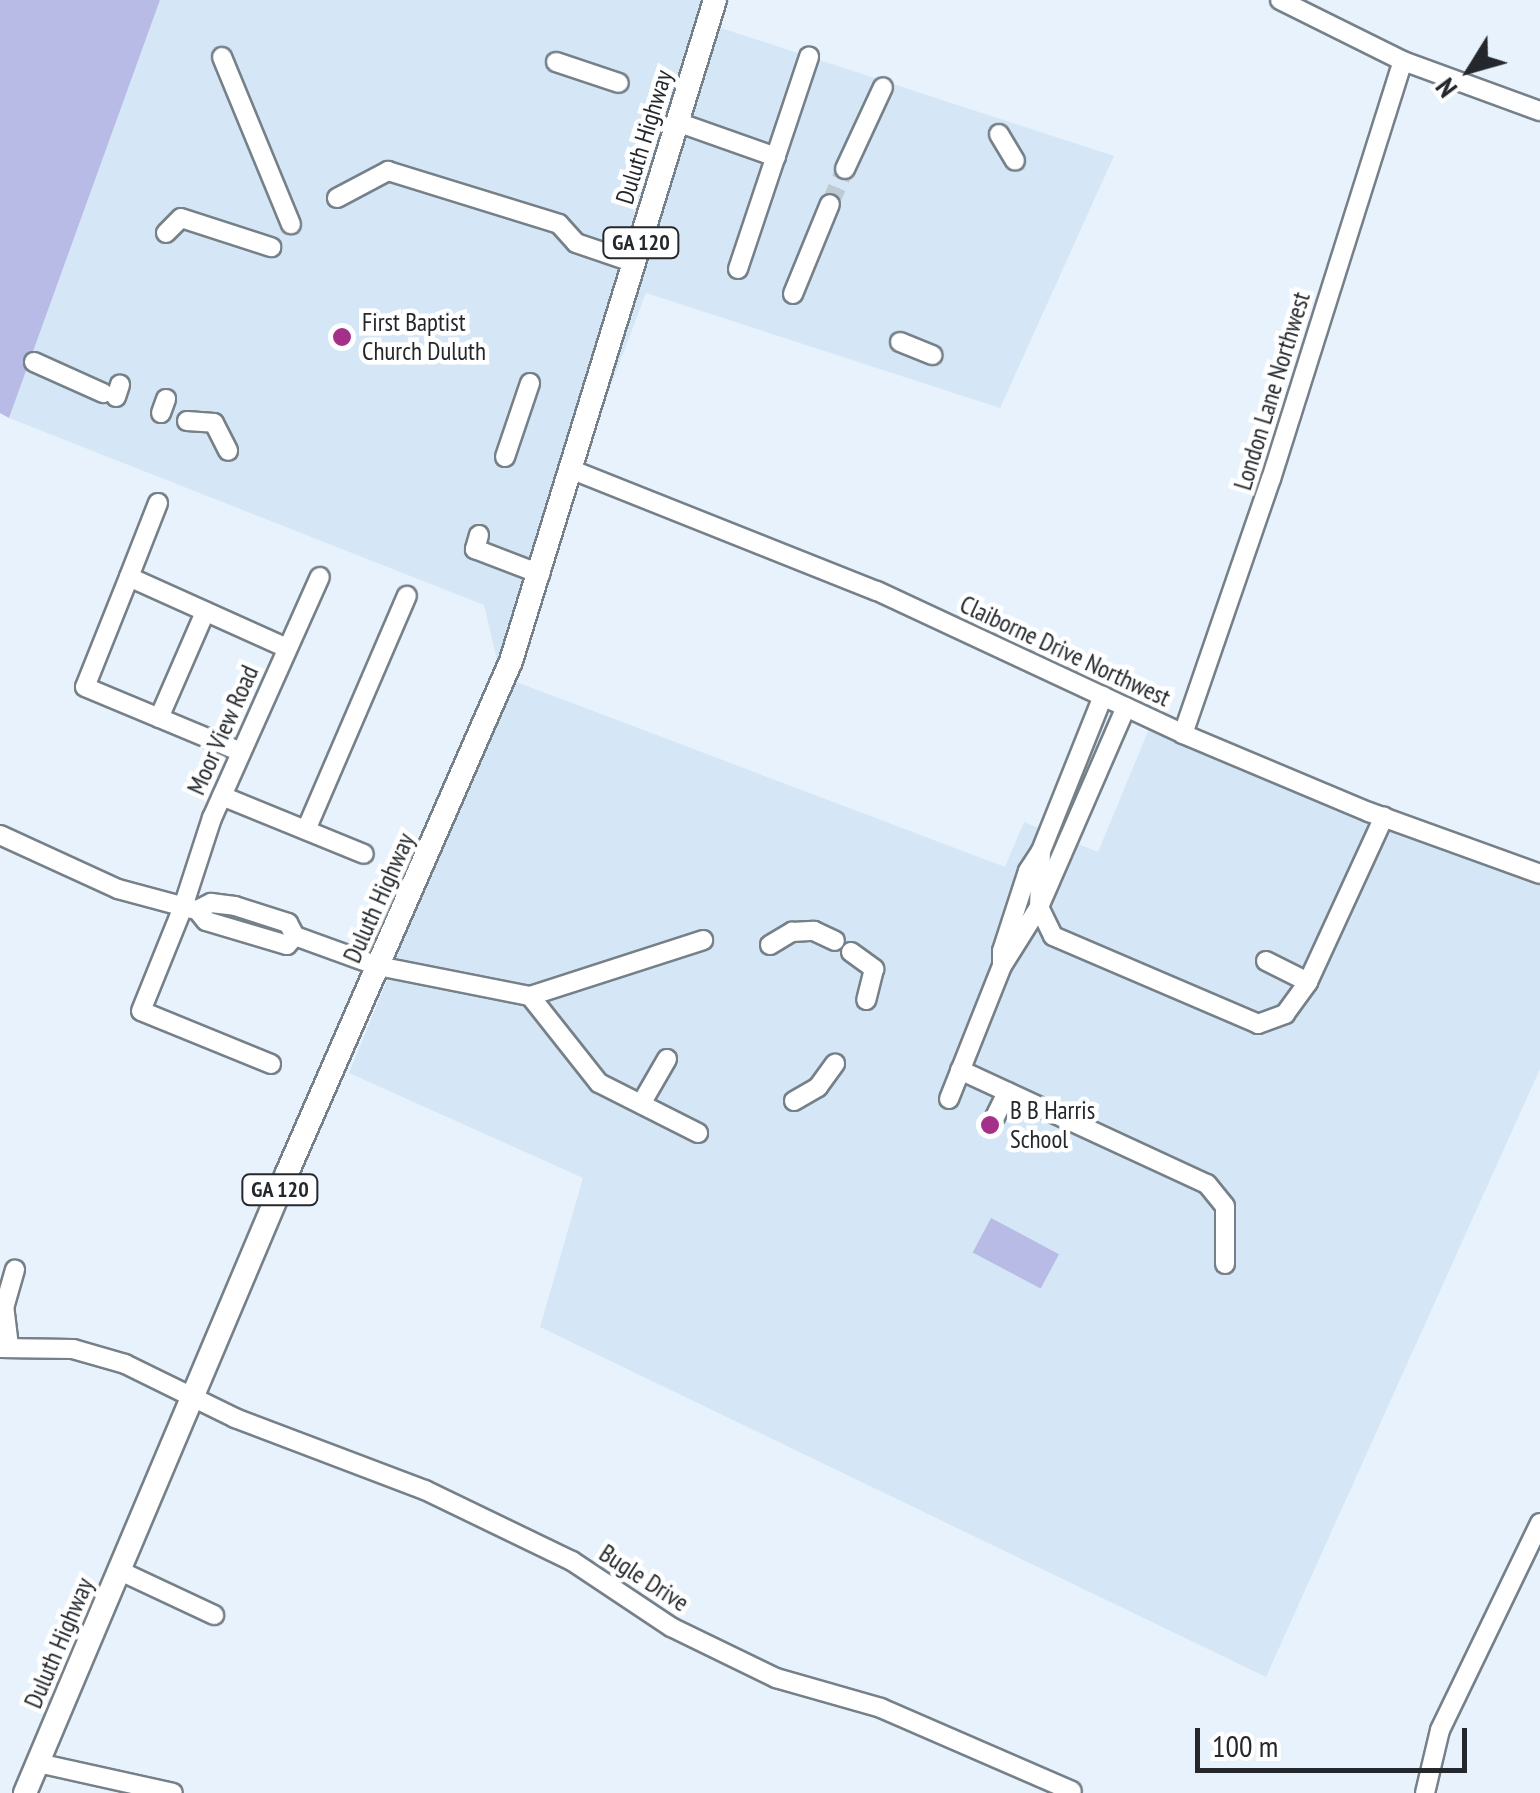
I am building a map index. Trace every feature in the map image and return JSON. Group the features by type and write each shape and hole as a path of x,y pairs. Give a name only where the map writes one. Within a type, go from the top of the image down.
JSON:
{"main road":[{"name":"Duluth Highway","path":"24,1793 511,661 715,0"}],"street":[{"path":"1280,0 1403,61 1540,112"},
{"path":"738,269 809,56"},
{"path":"222,57 291,224"},
{"name":"London Lane Northwest","path":"1183,734 1271,480 1403,61"},
{"path":"556,62 619,83"},
{"path":"845,169 883,87"},
{"path":"677,122 776,157"},
{"path":"999,134 1015,161"},
{"path":"337,198 389,164 510,201 635,263"},
{"path":"793,294 830,204"},
{"path":"166,234 182,218 219,238 271,248"},
{"path":"570,262 572,233"},
{"path":"900,342 932,355"},
{"path":"34,362 113,391"},
{"path":"505,457 530,383"},
{"path":"187,422 214,422 228,452"},
{"name":"Claiborne Drive Northwest","path":"570,468 877,591 1183,734 1384,818 1540,874"},
{"path":"158,503 85,687 241,752"},
{"path":"479,535 474,549 540,574"},
{"name":"Moor View Road","path":"272,1064 141,1011 190,909 222,796 320,576"},
{"path":"128,578 287,648"},
{"path":"306,830 407,596"},
{"path":"159,718 205,612"},
{"path":"1002,966 1002,951 1023,887 1042,851 1103,696"},
{"path":"949,1099 1002,966 1021,942 1039,906 1126,707"},
{"path":"222,796 364,854"},
{"path":"1042,851 1039,906 1053,936 1258,1024 1284,1014 1308,982 1384,818"},
{"path":"0,835 118,890 190,909 206,921 288,946 295,936"},
{"path":"190,909 211,903 257,913 288,923 295,936 378,966 530,996 703,940"},
{"path":"252,934 257,913"},
{"path":"770,946 792,932 814,930 843,947 874,969 860,1004"},
{"path":"1266,961 1308,982"},
{"path":"530,996 594,1090 641,1104 694,1131"},
{"path":"641,1104 666,1059"},
{"path":"794,1102 818,1087 835,1064"},
{"path":"960,1070 1207,1184 1225,1206 1226,1264"},
{"path":"995,1117 1007,1092"},
{"path":"4,1348 4,1308 15,1270"},
{"name":"Bugle Drive","path":"4,1348 73,1348 124,1364 235,1418 425,1490 572,1561 671,1627 776,1678 881,1708 1072,1791"},
{"path":"1425,1793 1440,1730 1540,1523"},
{"path":"120,1571 214,1615"},
{"path":"38,1763 173,1793"}],"shaded area":[{"path":"0,0 160,0 9,418 0,413"},
{"name":"B B Harris School","path":"160,0 724,0 718,27 1114,156 1000,408 646,293 501,676 1005,867 1024,822 1098,852 1151,724 1540,874 1540,1069 1266,1677 540,1327 583,1178 349,1073 426,885 501,677 484,605 9,418"},
{"path":"991,1218 1059,1254 1041,1289 973,1252"}],"tunnel":[{"path":"830,204 845,169"}],"place":[{"name":"First Baptist Church Duluth","path":"342,337"},
{"name":"B B Harris School","path":"990,1125"}]}
